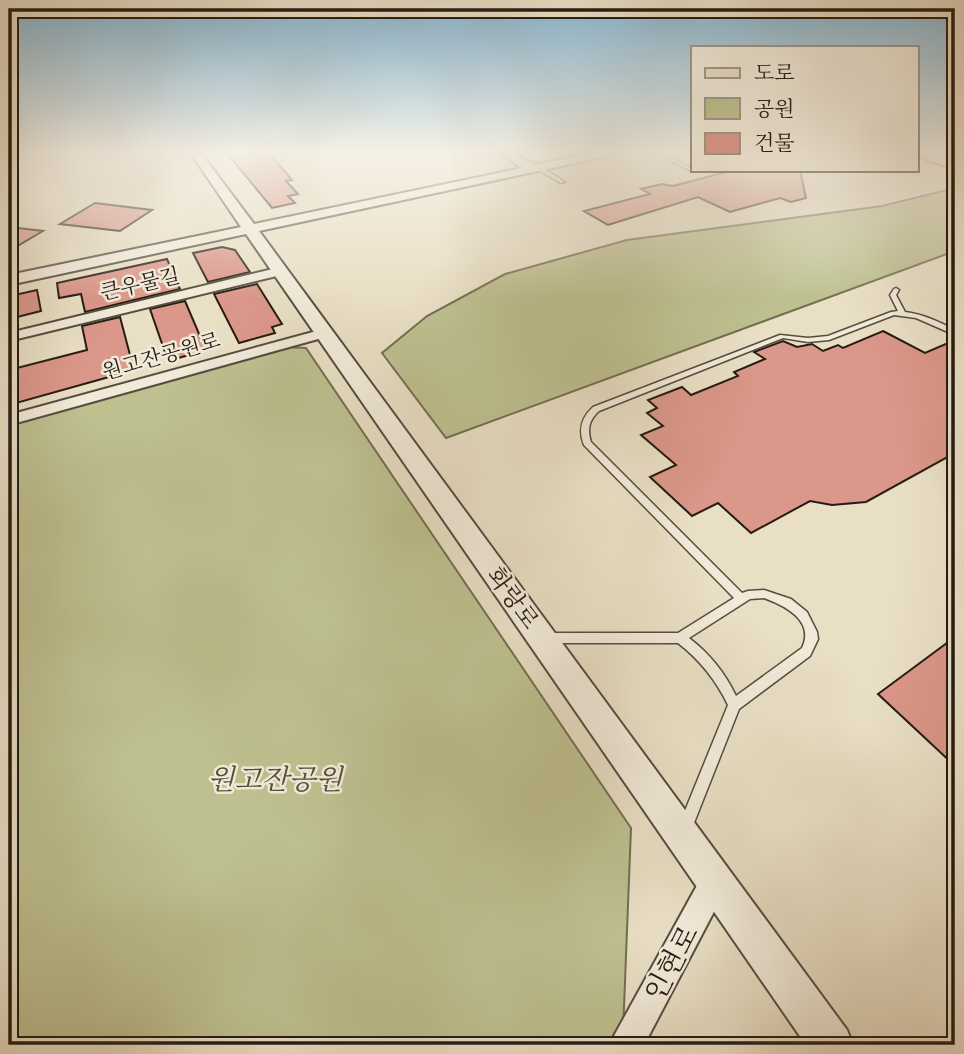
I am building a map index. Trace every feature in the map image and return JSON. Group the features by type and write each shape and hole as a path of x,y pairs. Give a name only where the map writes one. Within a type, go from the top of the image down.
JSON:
{"street":[{"name":"화랑로","path":"230,201 832,1045"},
{"path":"9,280 380,201"},
{"name":"큰우물길","path":"9,337 281,271"},
{"name":"원고잔공원로","path":"9,420 324,333"},
{"name":"인현로","path":"626,1045 715,881"}],"lane":[{"path":"896,290 893,295 902,313"},
{"path":"741,599 587,443 584,434 587,416 596,408 782,336 808,340 830,338 893,313 920,316 955,333"},
{"path":"542,638 680,638 741,599 764,594 787,602 808,623 812,639 806,652 734,705 682,835"},
{"path":"680,638 702,654 723,680 734,705"}],"green space":[{"path":"902,201 955,201 955,251 446,438 382,353 427,316 505,274 627,240"},
{"name":"원고잔공원","path":"284,347 306,348 631,828 623,1033 616,1045 9,1045 9,424"}],"building":[{"path":"266,201 295,203 272,208"},
{"path":"622,201 685,201 608,225 584,211"},
{"path":"707,201 769,201 730,212"},
{"path":"95,203 152,210 120,231 60,224"},
{"path":"9,227 43,231 9,251"},
{"path":"222,247 235,250 250,272 208,282 193,253"},
{"path":"167,259 180,289 85,312 81,294 59,298 57,283"},
{"path":"257,284 282,324 272,327 275,333 239,343 214,294"},
{"path":"37,290 41,311 13,318 10,296"},
{"path":"185,301 206,350 168,361 150,309"},
{"path":"120,317 134,370 9,405 9,370 87,350 82,326"},
{"path":"883,331 925,353 955,340 955,453 866,502 832,505 810,501 751,533 718,503 692,516 650,477 676,465 641,435 663,426 647,413 657,408 648,400 682,387 691,395 738,376 734,372 765,359 754,352 783,341 797,347 812,344 823,351 838,345 843,348"},
{"path":"955,637 955,766 878,694"}]}
